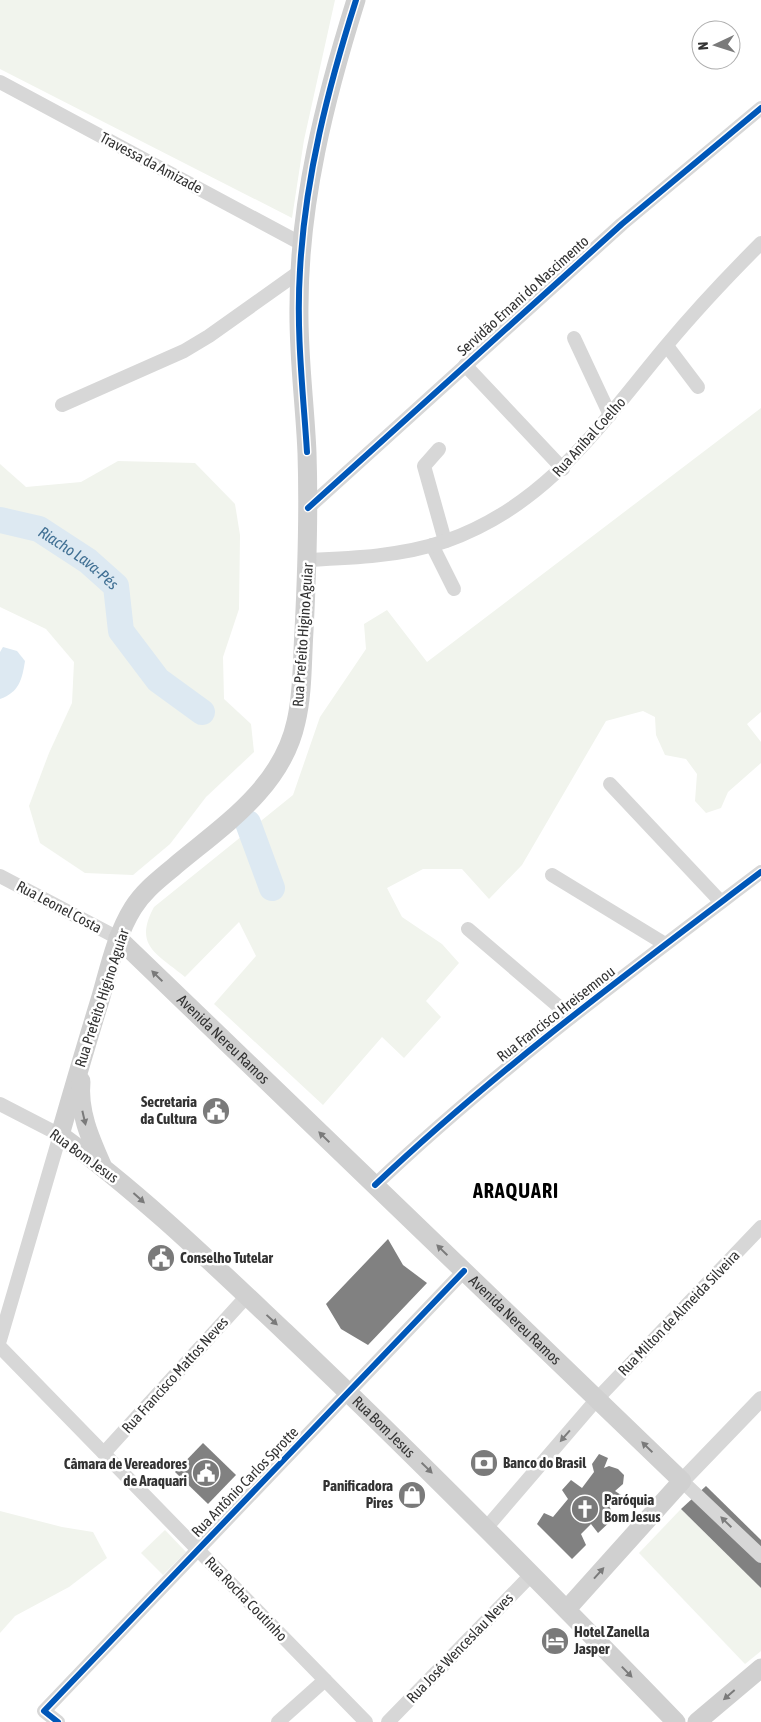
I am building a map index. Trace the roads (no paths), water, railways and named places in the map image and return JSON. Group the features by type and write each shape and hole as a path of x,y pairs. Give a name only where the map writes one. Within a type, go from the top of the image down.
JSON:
{"main road":[{"name":"Rua Prefeito Higino Aguiar","path":"60,1135 118,938 133,908 148,889 243,808 274,773 286,751 296,724 300,697 308,560 307,452 300,334 299,272 321,126 337,60 356,0"},
{"name":"Avenida Nereu Ramos","path":"118,938 682,1481"},
{"path":"84,1053 80,1091 82,1111 87,1132 102,1166"},
{"name":"Rua Bom Jesus","path":"60,1135 102,1166 247,1296 348,1392 487,1527 676,1722"},
{"path":"566,1609 682,1481"},
{"path":"697,1722 761,1668"}],"street":[{"name":"Travessa da Amizade","path":"0,82 302,244"},
{"name":"Servidão Ernani do Nascimento","path":"308,508 629,218 761,108"},
{"name":"Rua Aníbal Coelho","path":"308,560 401,552 438,543 476,528 544,485 562,469 610,415 722,281 761,243"},
{"path":"62,405 184,351 209,336 299,272"},
{"path":"574,338 610,415"},
{"path":"667,346 698,387"},
{"path":"465,365 562,469"},
{"path":"438,449 424,466 438,543 454,589"},
{"path":"610,784 721,902"},
{"name":"Rua Francisco Hreisemnou","path":"375,1185 472,1096 665,944 761,872"},
{"path":"552,875 665,944"},
{"name":"Rua Leonel Costa","path":"0,876 118,938"},
{"path":"468,929 571,1017"},
{"name":"Rua Bom Jesus","path":"0,1104 60,1135"},
{"name":"Rua Prefeito Higino Aguiar","path":"0,1340 60,1135"},
{"name":"Rua Milton de Almeida Silveira","path":"487,1527 597,1399 761,1226"},
{"name":"Rua Antônio Carlos Sprotte","path":"58,1722 44,1711 464,1271"},
{"name":"Rua Francisco Mattos Neves","path":"104,1453 247,1296"},
{"name":"Rua Rocha Coutinho","path":"0,1347 366,1722"},
{"path":"682,1481 761,1399"},
{"name":"Avenida Nereu Ramos","path":"682,1481 761,1556"},
{"name":"Rua José Wenceslau Neves","path":"388,1722 532,1574"},
{"path":"278,1722 325,1680"}],"waterway":[{"name":"Riacho Lava-Pés","path":"0,520 39,529 88,561 116,586 121,631 158,680 202,712"},
{"name":"Riacho Lava-Pés","path":"248,823 272,888"}],"place":[{"name":"Secretaria da Cultura","path":"216,1111"},
{"name":"Conselho Tutelar","path":"161,1258"},
{"name":"Banco do Brasil","path":"484,1463"},
{"name":"Câmara de Vereadores de Araquari","path":"206,1473"},
{"name":"Panificadora Pires","path":"412,1495"},
{"name":"Paróquia Bom Jesus","path":"585,1509"},
{"name":"Hotel Zanella Jasper","path":"555,1641"}],"district":[{"name":"ARAQUARI","path":"516,1191"}]}
